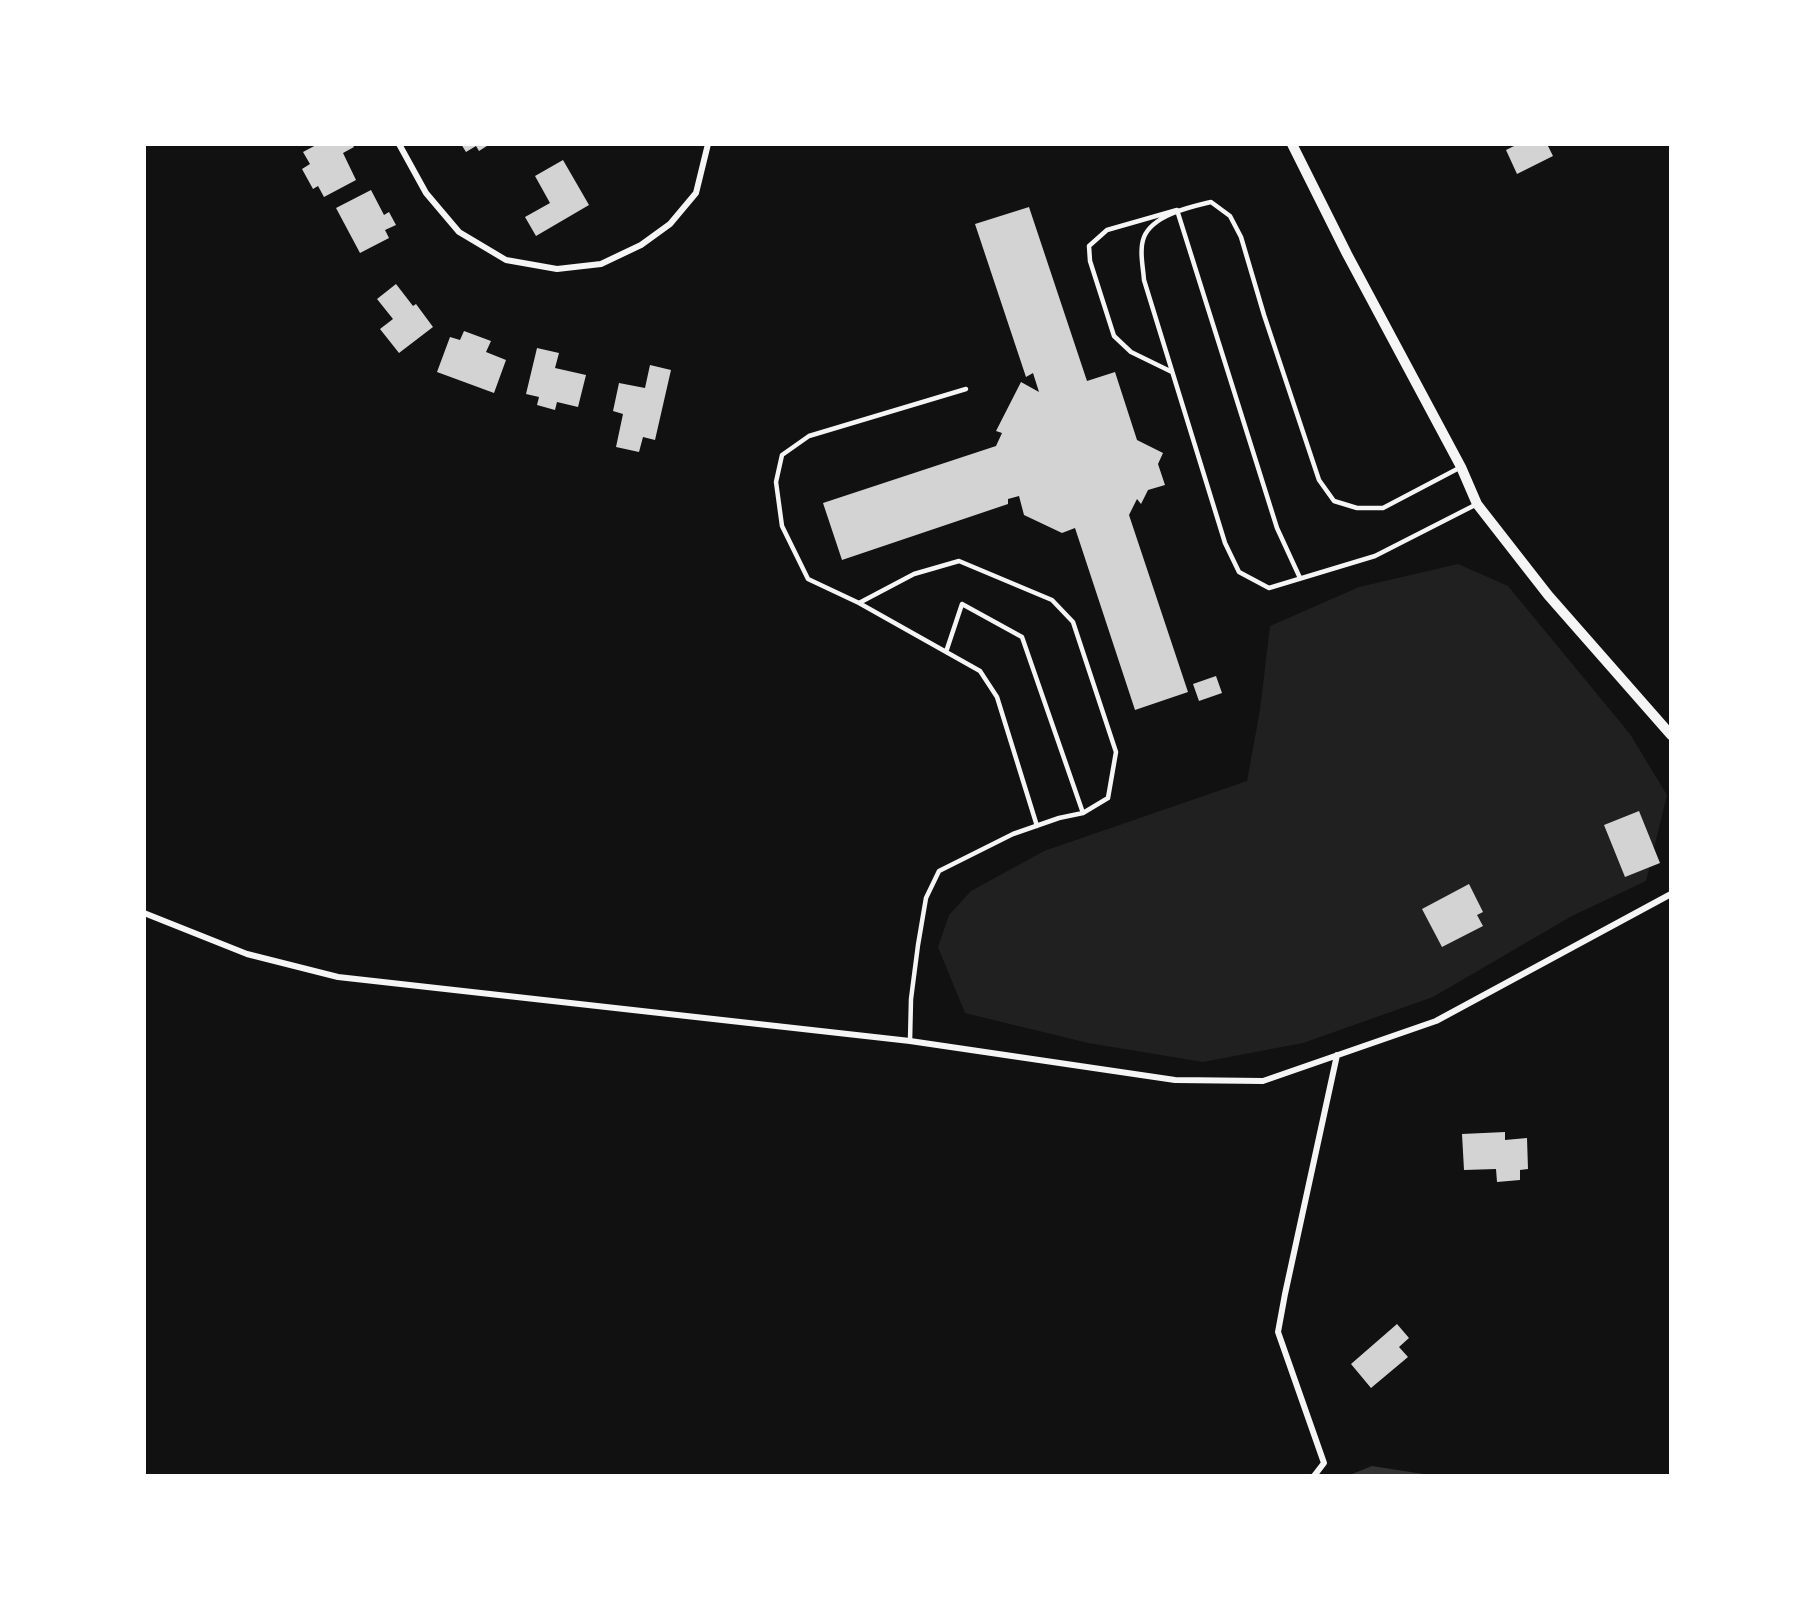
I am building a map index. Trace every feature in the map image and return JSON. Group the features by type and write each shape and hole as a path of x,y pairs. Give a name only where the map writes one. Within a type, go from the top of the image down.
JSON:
{"street":[{"path":"399,144 426,193 459,232 506,260 557,269 601,264 641,245 670,224 696,193 708,144"},
{"path":"1292,144 1347,254 1461,467 1477,504 1548,595 1671,735"},
{"path":"144,913 247,954 338,977 910,1041 1175,1080 1263,1081 1436,1021 1671,894"},
{"path":"1314,1476 1324,1463 1278,1332 1337,1055"}],"lane":[{"path":"1173,372 1131,352 1114,336 1090,261 1089,246 1107,230 1210,202 1230,216 1241,237 1264,315 1320,480 1334,501 1357,508 1383,508 1461,467"},
{"path":"1178,210 1154,225 1144,235 1142,251 1144,280 1225,543 1239,572 1269,588 1375,556 1477,504"},
{"path":"1178,210 1277,528 1300,578"},
{"path":"966,389 809,436 782,455 776,482 782,526 808,579 859,603 980,671 997,697 1037,826"},
{"path":"859,603 914,574 959,561 1052,600 1072,622 1116,752 1108,798 1083,813 1059,818 1013,834 939,871 926,898 911,999 910,1041"},
{"path":"946,652 962,604 1023,637 1083,813"}],"shaded area":[{"path":"1458,564 1508,586 1630,734 1667,795 1646,881 1572,916 1433,997 1303,1043 1203,1062 1088,1043 965,1013 938,947 949,915 971,891 1044,851 1247,781 1260,710 1270,626 1359,587"},
{"path":"1372,1466 1436,1476 1347,1476"}],"building":[{"path":"318,144 352,144 354,147 343,153 356,180 324,197 318,186 313,189 302,169 310,164 303,152"},
{"path":"461,144 490,144 479,151 476,146 466,152"},
{"path":"1518,144 1547,144 1553,156 1517,174 1506,150"},
{"path":"563,160 589,205 536,236 525,217 550,203 535,176"},
{"path":"371,190 384,215 389,212 396,225 385,230 389,238 360,253 336,208"},
{"path":"1029,207 1087,381 1115,372 1137,440 1163,453 1158,464 1165,485 1148,490 1141,504 1137,499 1129,515 1188,692 1135,710 1075,528 1062,533 1024,515 1019,496 1008,499 1008,504 842,560 823,503 996,446 1002,433 996,431 1021,382 1039,392 1033,373 1026,377 975,224"},
{"path":"396,284 413,306 416,304 433,327 399,353 380,329 393,319 377,299"},
{"path":"464,331 491,341 486,352 506,360 494,393 437,372 450,337 460,340"},
{"path":"537,348 559,353 555,368 586,375 578,407 557,402 555,410 537,405 539,397 526,394"},
{"path":"650,365 671,370 655,440 643,437 639,452 616,447 623,414 613,411 619,383 645,388"},
{"path":"1216,676 1222,693 1199,701 1193,684"},
{"path":"1639,811 1660,863 1625,877 1604,825"},
{"path":"1469,884 1483,912 1477,915 1483,926 1442,947 1422,909"},
{"path":"1505,1132 1505,1140 1527,1138 1528,1169 1520,1170 1520,1180 1497,1182 1496,1169 1464,1170 1462,1134"},
{"path":"1397,1324 1409,1338 1399,1347 1408,1357 1371,1388 1351,1364"}]}
